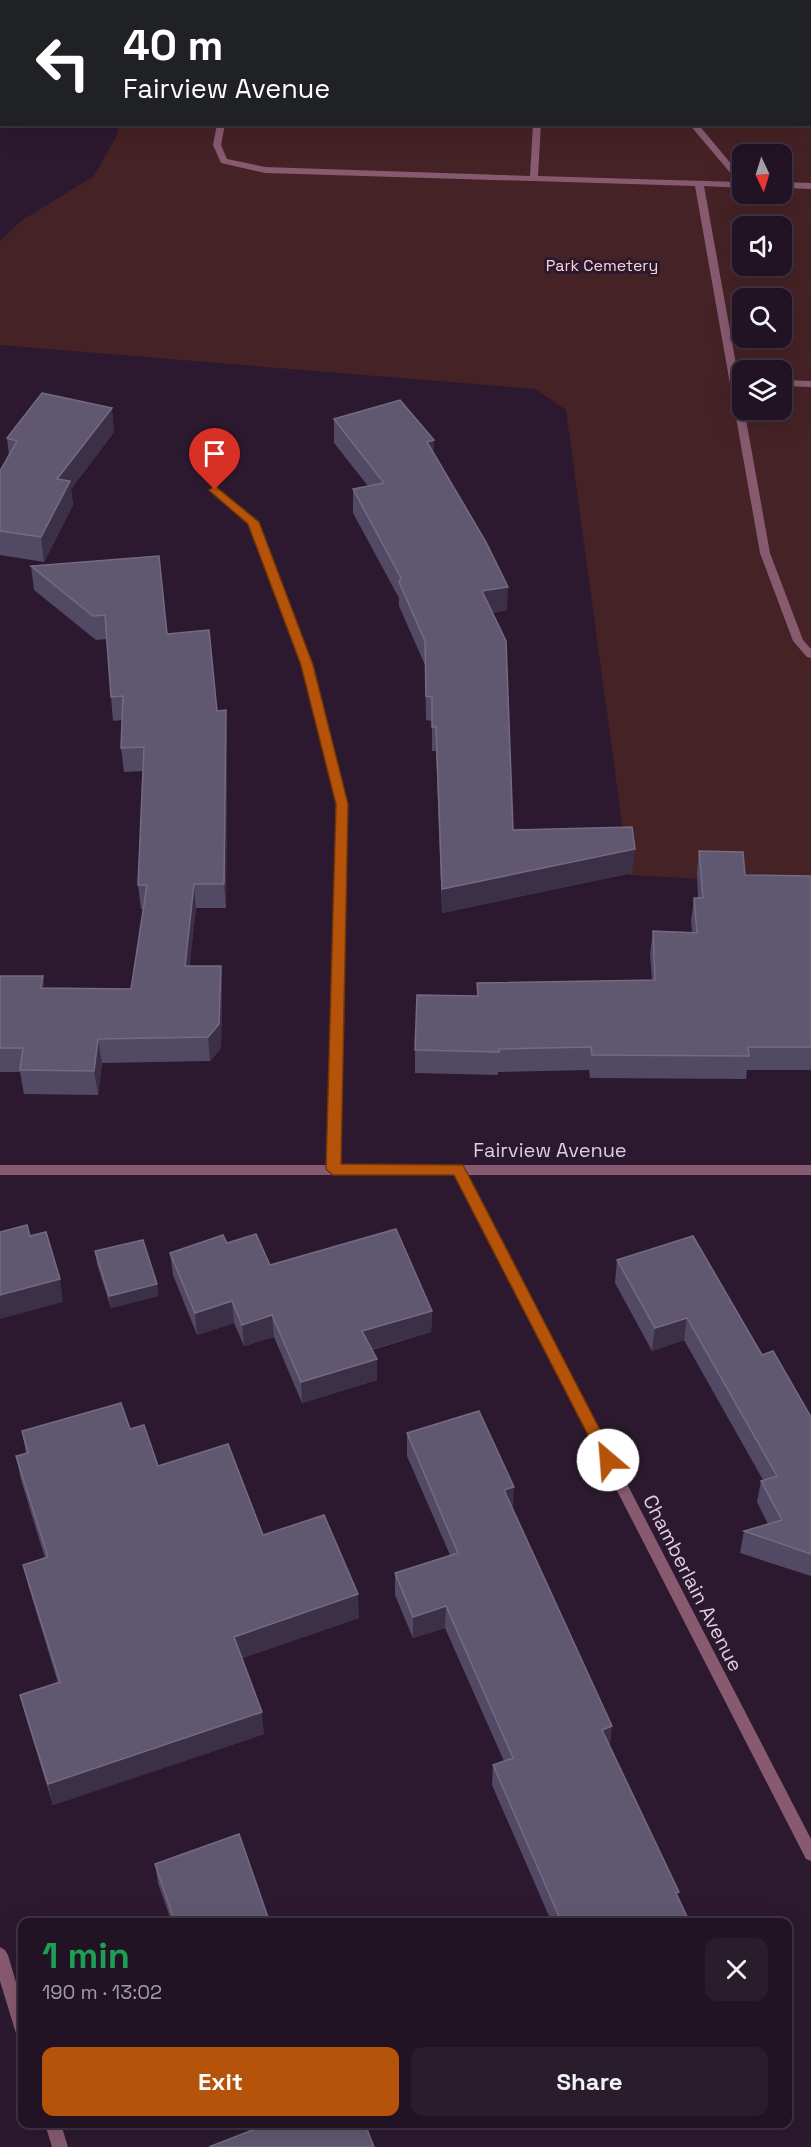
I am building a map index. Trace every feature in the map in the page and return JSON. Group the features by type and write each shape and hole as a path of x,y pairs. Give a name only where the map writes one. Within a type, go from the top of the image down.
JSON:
{"street":[{"path":"221,126 217,144 224,161 265,170 732,183"},
{"path":"534,179 537,126"},
{"path":"695,126 732,171"},
{"path":"699,184 734,360"},
{"path":"792,185 811,186"},
{"path":"792,383 811,384"},
{"path":"744,420 765,553 798,641 811,655"},
{"path":"215,490 253,522 307,665 342,804 333,1169"},
{"name":"Chamberlain Avenue","path":"458,1169 811,1854"},
{"name":"Fairview Avenue","path":"0,1170 811,1170"},
{"path":"0,1955 18,2014"},
{"path":"54,2128 60,2147"}],"green space":[{"name":"Park Cemetery","path":"119,126 811,126 811,885 629,875 566,410 535,389 0,345 0,241 21,221 94,176 116,137"}],"building":[{"path":"42,393 112,408 57,479 70,481 41,537 0,531 0,471 17,441 7,438"},
{"path":"400,400 434,440 427,442 486,542 508,587 482,591 506,641 513,830 632,827 635,849 442,889 436,727 432,727 432,697 426,696 425,641 399,582 401,578 353,489 384,483 334,419"},
{"path":"159,556 167,634 209,630 217,711 226,710 224,884 194,884 185,966 221,966 219,1024 208,1037 98,1039 94,1071 20,1070 23,1048 0,1048 0,976 43,976 41,988 131,989 147,885 138,885 144,747 121,748 123,696 111,697 105,615 93,616 31,566"},
{"path":"699,851 743,852 745,875 811,876 811,1047 748,1047 749,1056 592,1055 591,1047 499,1049 499,1052 415,1050 417,995 478,996 477,983 655,980 653,931 697,933 694,898 703,898"},
{"path":"27,1225 30,1236 46,1232 60,1279 0,1295 0,1232"},
{"path":"396,1229 432,1311 362,1331 377,1359 301,1382 272,1315 242,1325 232,1301 195,1313 170,1253 223,1235 227,1243 256,1234 270,1265"},
{"path":"693,1236 762,1355 773,1351 811,1417 811,1554 744,1531 782,1520 761,1481 777,1476 687,1318 655,1328 617,1260"},
{"path":"143,1240 157,1284 109,1296 95,1251"},
{"path":"121,1403 130,1429 144,1425 158,1466 228,1444 263,1535 324,1515 358,1594 234,1637 262,1712 48,1784 20,1695 60,1682 23,1565 48,1557 16,1456 28,1453 22,1431"},
{"path":"479,1411 514,1487 504,1490 612,1726 602,1730 679,1892 676,1893 688,1918 560,1918 493,1765 513,1758 446,1606 413,1617 395,1573 458,1553 407,1433"},
{"path":"239,1834 268,1918 173,1918 155,1864"},
{"path":"258,2128 367,2128 374,2147 209,2147"}],"route":[{"path":"215,490 253,522 307,665 342,804 333,1169 458,1169 608,1460"}]}
